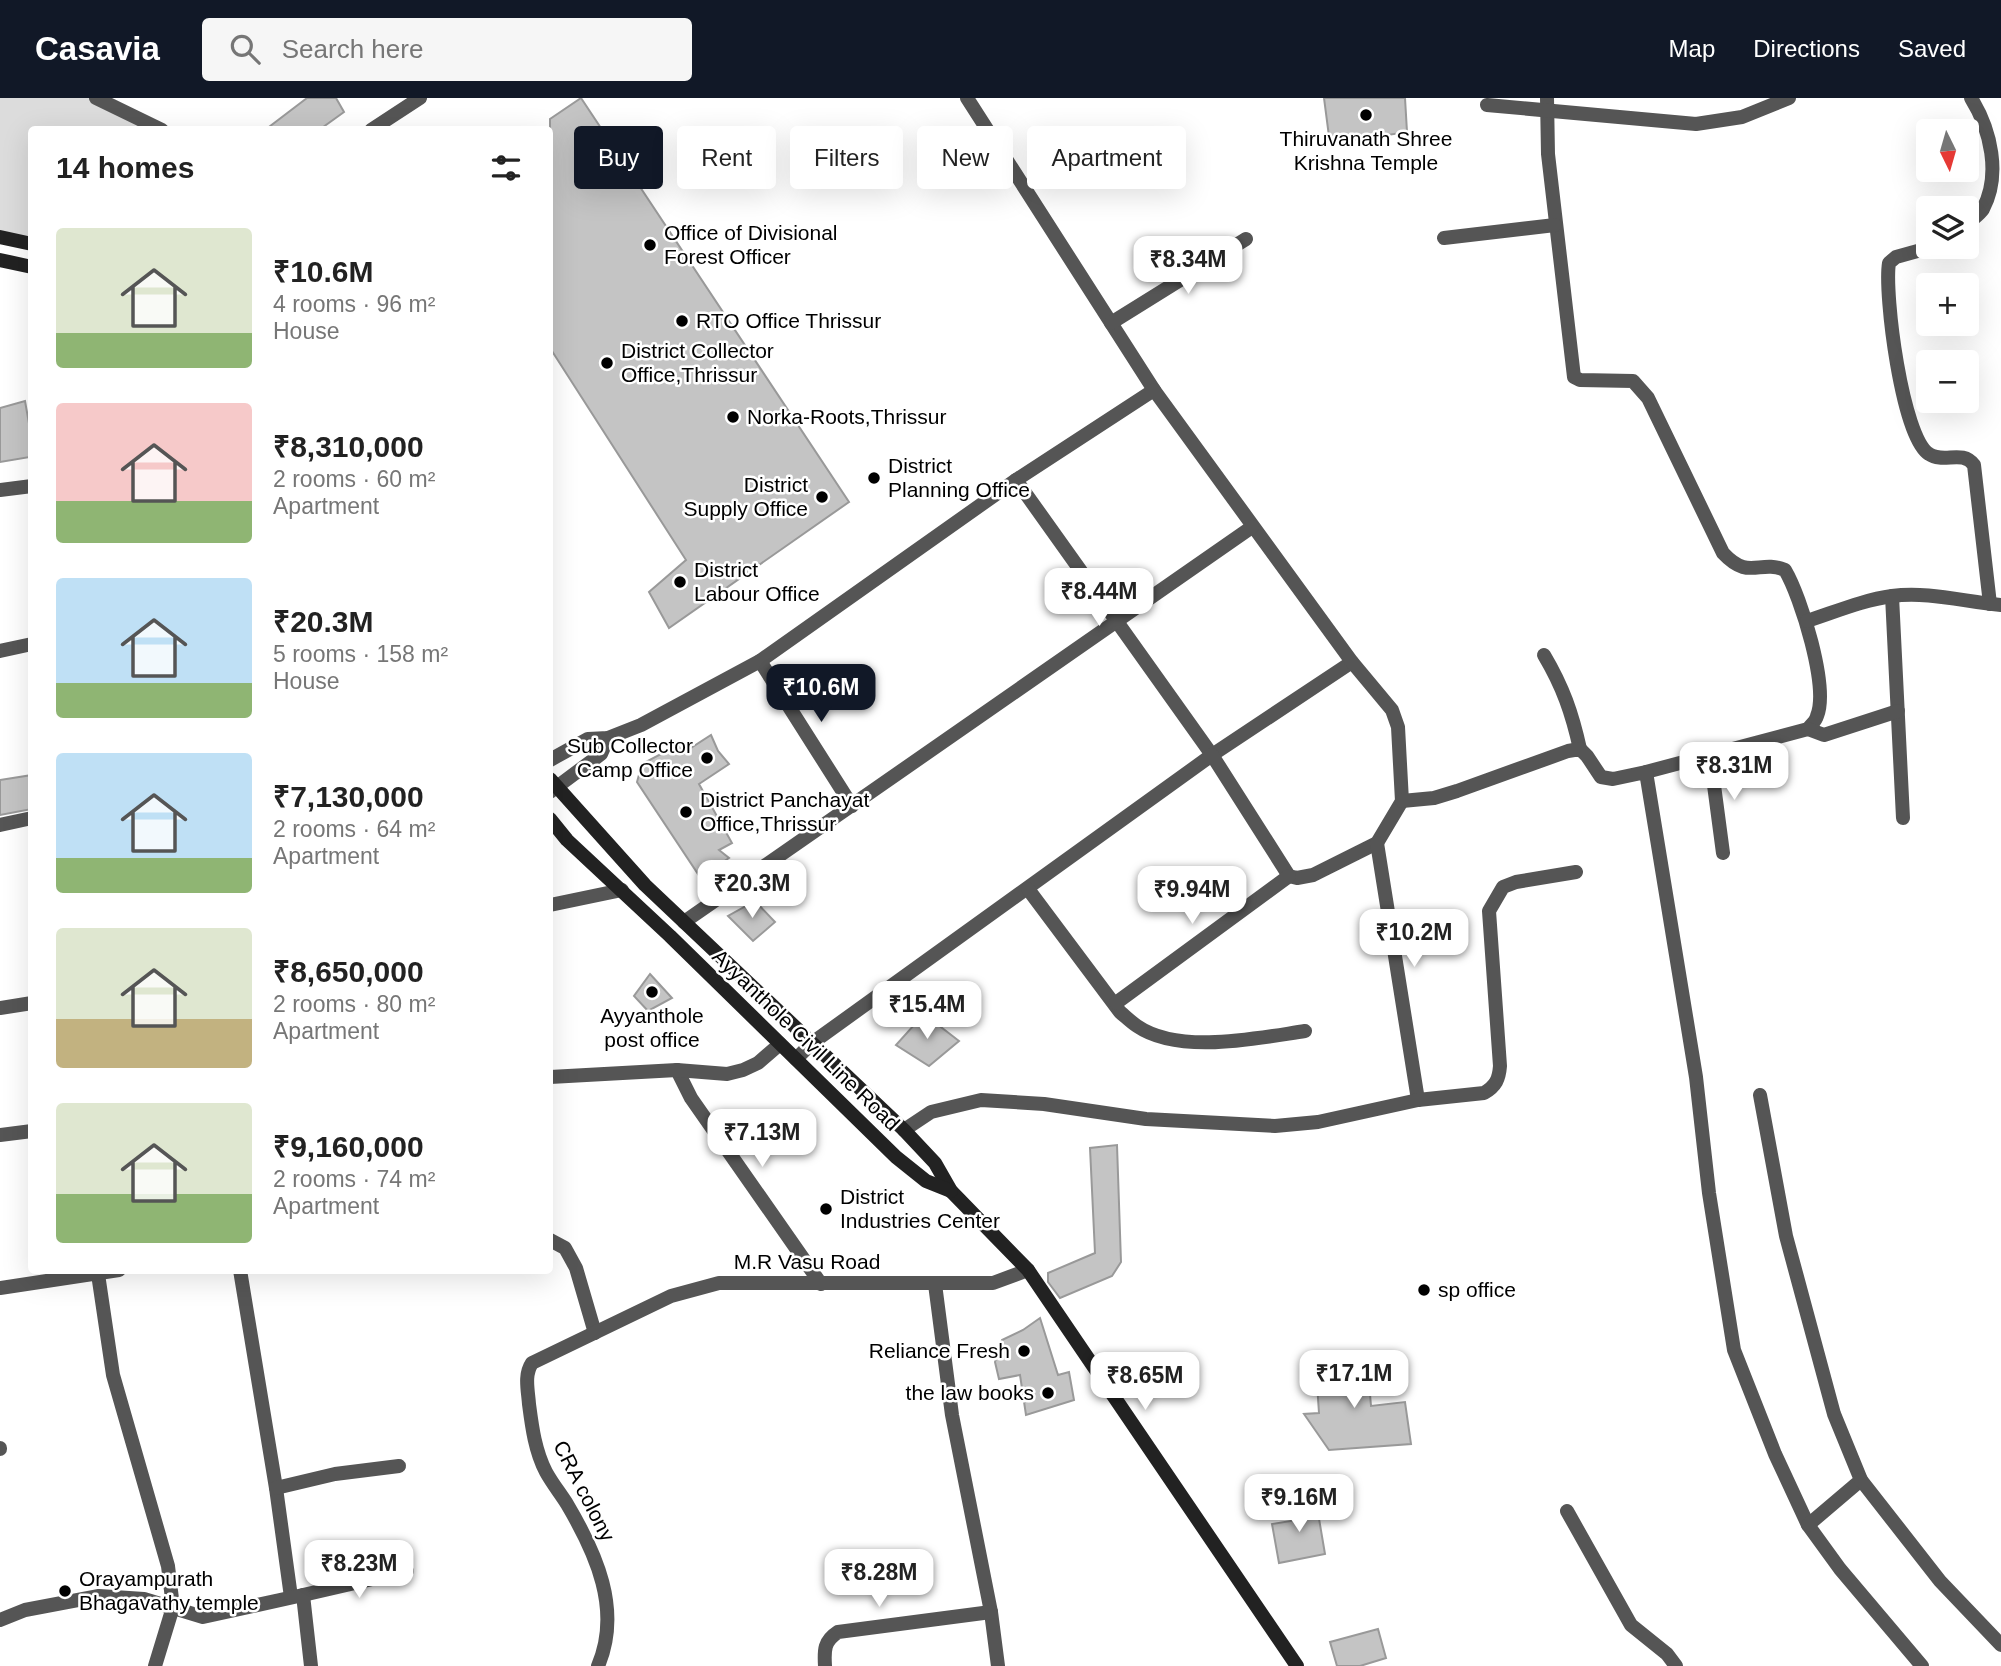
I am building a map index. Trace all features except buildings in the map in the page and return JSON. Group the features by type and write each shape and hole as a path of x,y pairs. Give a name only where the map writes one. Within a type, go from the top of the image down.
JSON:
{"main road":[{"path":"0,237 28,243"},
{"path":"0,260 28,266"},
{"name":"Ayyanthole Civil Line Road","path":"553,787 684,922 905,1130 935,1163 951,1191 1028,1270 1297,1666"},
{"name":"Ayyanthole Civil Line Road","path":"553,824 896,1157 926,1181 951,1191"}],"street":[{"path":"96,98 154,126"},
{"path":"377,126 420,98"},
{"path":"967,98 1154,390 1352,662 1392,710 1399,736 1402,801 1377,843 1313,875 1297,878 1289,876 1212,755 1016,480"},
{"path":"1487,104 1547,104 1696,124 1742,117 1789,98"},
{"path":"1971,98 1989,128 1996,172 1996,186 1979,213"},
{"path":"1547,104 1548,154 1574,377 1580,380 1633,381 1641,387 1723,553 1733,563 1748,569 1776,566 1785,570 1807,621 1820,704 1817,718 1808,729"},
{"path":"1444,238 1556,225"},
{"path":"1111,323 1246,239"},
{"path":"1807,621 1892,596 1922,596 1996,604 1973,465 1969,459 1962,457 1944,458 1928,454 1900,391 1888,285 1889,263 1896,257 1916,252"},
{"path":"553,758 588,739 608,738 641,725 760,661 1016,480 1154,390"},
{"path":"0,490 28,486"},
{"path":"684,922 1252,527"},
{"path":"1892,596 1903,818"},
{"path":"2,650 28,645"},
{"path":"1544,655 1568,702 1580,749 1601,777 1613,779 1808,729 1824,734 1898,712"},
{"path":"760,661 852,806"},
{"path":"796,1059 812,1043 1212,755 1352,662"},
{"path":"553,785 601,754 608,738"},
{"path":"1402,801 1434,798 1580,749"},
{"path":"1710,755 1723,853"},
{"path":"1646,772 1696,1077 1709,1193 1734,1350 1775,1454 1808,1525 1840,1569 1922,1666"},
{"path":"5,823 28,819"},
{"path":"1377,843 1418,1100"},
{"path":"905,1130 931,1112 981,1100 1044,1104 1146,1119 1275,1126 1318,1122 1418,1100 1470,1096 1493,1088 1499,1077 1500,1066 1489,911 1503,887 1516,882 1576,872"},
{"path":"1116,1003 1289,876"},
{"path":"1028,889 1116,1003 1120,1012 1139,1028 1178,1041 1210,1042 1306,1031"},
{"path":"553,904 622,890"},
{"path":"0,1008 28,1004"},
{"path":"553,1077 677,1070 727,1074 758,1063 780,1044"},
{"path":"677,1070 691,1098 821,1284"},
{"path":"1760,1095 1786,1236 1834,1414 1861,1480 1940,1581 2001,1645"},
{"path":"0,1135 28,1132"},
{"path":"553,1242 565,1248 576,1268 595,1333"},
{"name":"M.R Vasu Road","path":"595,1333 671,1296 719,1283 993,1283 1028,1270"},
{"path":"0,1288 98,1274 113,1375 168,1566 173,1607 155,1666"},
{"path":"241,1274 276,1488 297,1596 304,1611 311,1666"},
{"path":"935,1284 953,1415 991,1612 998,1666"},
{"name":"CRA colony","path":"595,1333 532,1363 526,1381 532,1431 539,1458 588,1545 606,1592 608,1631 598,1666"},
{"path":"276,1488 335,1474 399,1466"},
{"path":"1808,1525 1861,1480"},
{"path":"1567,1511 1631,1625 1667,1654 1676,1666"},
{"path":"0,1620 25,1610 99,1596 144,1599 203,1617 407,1571"},
{"path":"824,1666 824,1650 828,1639 838,1632 991,1612"}],"shaded area":[{"path":"0,98 94,98 155,126 28,126 28,242 0,236"}],"place":[{"name":"Thiruvanath Shree Krishna Temple","path":"1366,115"},
{"name":"Office of Divisional Forest Officer","path":"650,245"},
{"name":"RTO Office Thrissur","path":"682,321"},
{"name":"District Collector Office,Thrissur","path":"607,363"},
{"name":"Norka-Roots,Thrissur","path":"733,417"},
{"name":"District Planning Office","path":"874,478"},
{"name":"District Supply Office","path":"822,497"},
{"name":"District Labour Office","path":"680,582"},
{"name":"Sub Collector Camp Office","path":"707,758"},
{"name":"District Panchayat Office,Thrissur","path":"686,812"},
{"name":"Ayyanthole post office","path":"652,992"},
{"name":"District Industries Center","path":"826,1209"},
{"name":"sp office","path":"1424,1290"},
{"name":"Reliance Fresh","path":"1024,1351"},
{"name":"the law books","path":"1048,1393"},
{"name":"Orayampurath Bhagavathy temple","path":"65,1591"}]}
